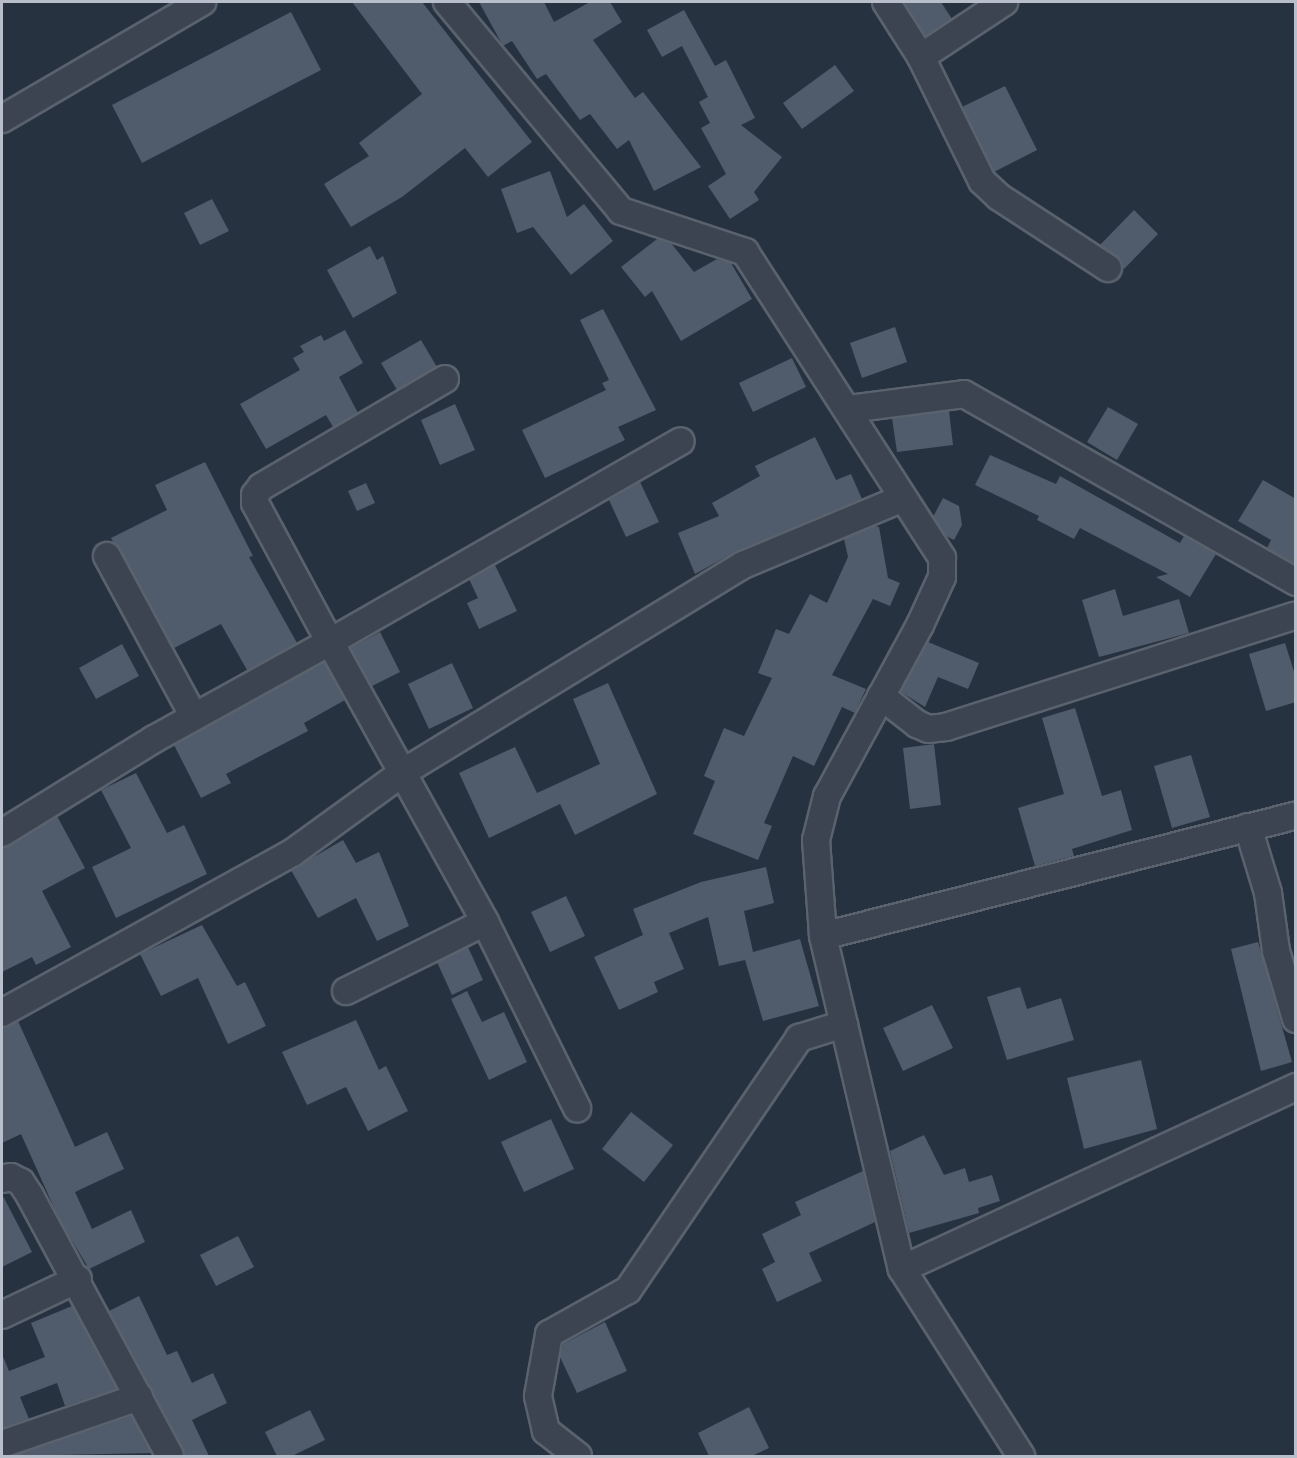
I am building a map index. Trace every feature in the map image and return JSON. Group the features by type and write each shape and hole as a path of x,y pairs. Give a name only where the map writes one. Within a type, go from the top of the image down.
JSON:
{"street":[{"path":"2,119 202,2"},
{"path":"447,2 621,211 745,252 849,409 942,558 942,577 827,796 816,840 823,936 902,1269 958,1355 991,1415 1021,1456"},
{"path":"886,2 921,57 982,181 999,197 1108,268"},
{"path":"921,57 1004,2"},
{"path":"445,379 261,487 255,495 255,503 485,922 577,1108"},
{"path":"849,409 964,394 1296,582"},
{"path":"2,833 45,803 681,441"},
{"path":"2,1013 292,853 402,773 743,565 903,498"},
{"path":"107,556 194,717"},
{"path":"881,696 917,724 928,729 946,727 1296,615"},
{"path":"823,936 1296,815"},
{"path":"1248,827 1268,893 1276,951 1296,1019"},
{"path":"346,991 485,922"},
{"path":"544,1456 549,1454 538,1396 549,1334 628,1290 799,1038 844,1024"},
{"path":"902,1269 1296,1087"},
{"path":"2,1179 11,1177 21,1182 78,1279 170,1456"},
{"path":"2,1316 78,1279"},
{"path":"2,1444 140,1397"},
{"path":"546,1431 578,1456"}],"building":[{"path":"352,2 422,2 532,142 488,177 465,148 402,197 351,227 324,184 369,156 359,143 422,94"},
{"path":"479,2 544,2 554,22 590,2 610,2 622,22 593,40 635,98 643,92 701,167 654,191 629,140 617,149 590,114 580,120 546,74 537,79 512,41 503,46"},
{"path":"903,2 941,2 952,19 925,36"},
{"path":"684,10 715,66 726,60 755,118 741,125 782,157 754,192 759,200 730,219 708,186 726,174 701,128 710,123 699,102 708,97 682,46 662,57 647,30"},
{"path":"291,12 321,70 142,163 112,105"},
{"path":"835,65 854,91 802,129 783,103"},
{"path":"1005,86 1037,150 994,172 962,107"},
{"path":"550,171 567,217 584,204 613,241 571,275 533,227 517,233 501,189"},
{"path":"212,199 229,231 200,245 184,213"},
{"path":"1134,210 1158,234 1124,269 1117,256 1100,245"},
{"path":"657,239 671,243 694,272 717,259 731,263 752,299 681,341 652,291 645,297 621,267"},
{"path":"370,246 377,260 383,256 397,293 353,318 327,270"},
{"path":"603,309 656,410 618,427 625,440 545,478 522,430 606,390 602,383 609,380 580,320"},
{"path":"895,327 907,362 862,378 850,343"},
{"path":"345,330 363,363 339,377 358,413 333,427 326,415 266,449 240,404 300,370 293,358 304,352 300,346 321,335 324,341"},
{"path":"421,340 437,367 397,390 381,363"},
{"path":"792,358 806,387 753,412 739,383"},
{"path":"455,404 475,450 440,465 421,420"},
{"path":"1108,407 1138,424 1117,460 1087,442"},
{"path":"949,411 953,445 897,452 892,418"},
{"path":"815,437 836,480 851,474 862,499 737,551 695,574 678,533 719,516 712,503 760,476 755,466"},
{"path":"990,455 1056,484 1060,476 1180,543 1184,536 1216,554 1190,597 1156,577 1168,574 1080,528 1074,539 1037,520 1039,516 975,485"},
{"path":"205,462 253,556 249,557 297,643 247,670 221,624 174,648 111,538 167,510 155,485"},
{"path":"1263,480 1296,499 1296,564 1267,548 1271,540 1238,521"},
{"path":"640,482 659,522 626,537 609,500"},
{"path":"366,483 375,503 357,511 348,491"},
{"path":"943,498 959,506 962,525 954,540 946,536 933,517"},
{"path":"875,526 879,527 888,578 900,583 890,606 873,599 832,675 866,689 855,713 842,707 814,766 793,756 764,823 772,826 758,860 693,834 715,781 704,776 724,728 744,736 772,678 758,673 776,629 789,634 810,594 827,603 848,557 844,539"},
{"path":"495,565 517,611 479,629 467,603 478,598 469,579"},
{"path":"1115,589 1123,616 1179,599 1189,633 1099,657 1082,600"},
{"path":"380,632 400,672 372,686 350,648"},
{"path":"928,642 979,663 968,689 938,677 925,707 901,692"},
{"path":"1285,643 1296,678 1296,702 1266,711 1249,654"},
{"path":"122,644 139,676 96,699 79,668"},
{"path":"324,662 345,700 304,723 308,731 226,774 231,783 201,798 174,745"},
{"path":"452,663 473,708 429,729 408,684"},
{"path":"608,683 657,794 575,835 560,804 489,838 459,773 515,747 537,793 600,764 573,699"},
{"path":"1075,708 1102,796 1121,790 1132,830 1072,849 1074,856 1035,866 1018,808 1064,794 1042,718"},
{"path":"934,744 941,805 910,809 903,748"},
{"path":"1191,755 1210,817 1172,828 1154,766"},
{"path":"136,773 167,833 184,825 207,874 116,918 92,867 131,848 101,790"},
{"path":"57,816 85,868 42,891 71,947 36,965 32,957 2,972 2,848"},
{"path":"343,840 356,863 379,852 409,926 377,941 356,898 318,918 291,870"},
{"path":"766,867 774,903 744,911 753,952 800,939 819,1006 763,1021 745,960 719,966 708,917 669,933 684,969 654,982 658,992 619,1010 594,957 643,935 633,909 701,882"},
{"path":"566,896 585,936 550,952 531,912"},
{"path":"202,925 237,986 245,982 266,1026 228,1044 198,978 161,996 140,954"},
{"path":"1258,942 1292,1062 1261,1071 1231,949"},
{"path":"468,947 483,980 452,995 437,962"},
{"path":"1020,987 1027,1009 1061,998 1074,1040 1007,1060 987,997"},
{"path":"467,991 482,1022 504,1012 527,1062 489,1080 451,999"},
{"path":"932,1005 953,1048 903,1071 883,1028"},
{"path":"356,1020 379,1070 386,1066 408,1111 368,1131 346,1087 307,1105 282,1052"},
{"path":"18,1021 75,1147 107,1132 124,1169 75,1192 92,1229 131,1210 145,1242 89,1269 60,1221 21,1134 2,1143 2,1028"},
{"path":"1141,1060 1157,1129 1084,1149 1067,1078"},
{"path":"631,1112 673,1145 644,1182 602,1149"},
{"path":"551,1119 574,1169 524,1192 501,1142"},
{"path":"924,1135 944,1175 965,1168 969,1182 992,1175 1000,1201 978,1208 979,1213 909,1233 890,1151"},
{"path":"863,1171 875,1222 809,1253 822,1281 777,1302 762,1269 775,1262 762,1234 801,1215 795,1202"},
{"path":"2,1194 32,1252 2,1267"},
{"path":"238,1236 254,1267 216,1286 200,1255"},
{"path":"139,1296 167,1355 177,1351 192,1383 213,1373 227,1403 192,1420 209,1456 185,1456 109,1311"},
{"path":"72,1306 117,1389 65,1406 57,1383 20,1397 29,1419 2,1428 2,1354 9,1371 45,1357 31,1323"},
{"path":"605,1322 627,1371 577,1393 560,1357 563,1344"},
{"path":"749,1407 769,1448 752,1456 709,1456 698,1433"},
{"path":"310,1410 325,1440 292,1456 277,1456 265,1432"},
{"path":"131,1416 152,1453 12,1456"}]}
